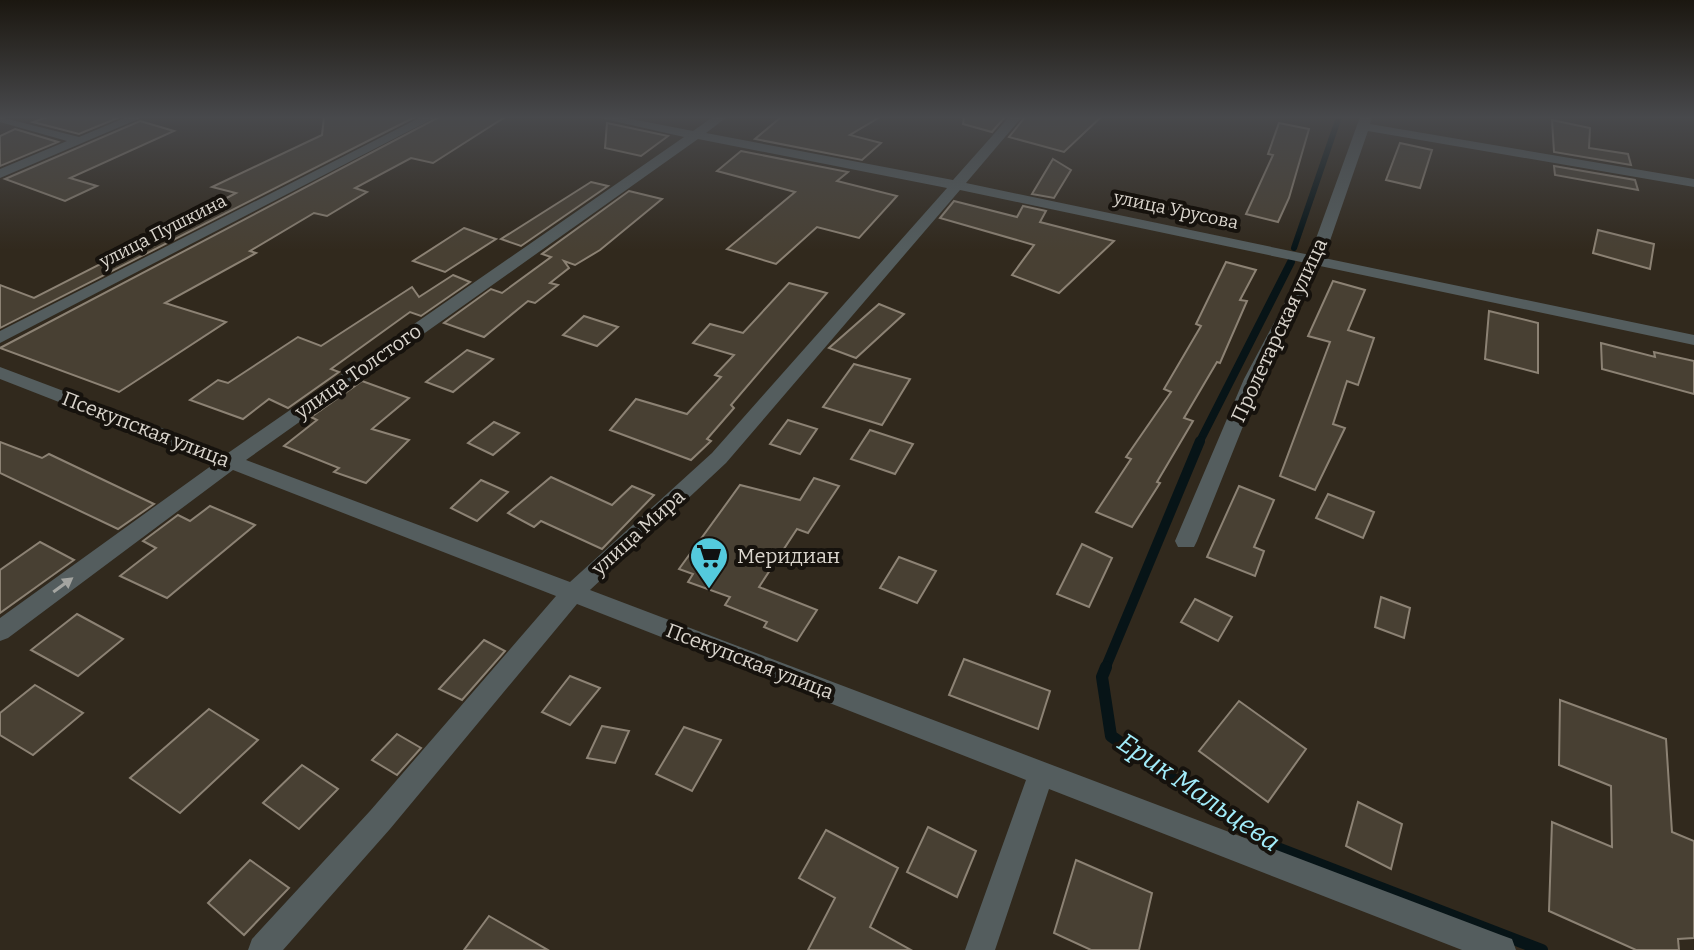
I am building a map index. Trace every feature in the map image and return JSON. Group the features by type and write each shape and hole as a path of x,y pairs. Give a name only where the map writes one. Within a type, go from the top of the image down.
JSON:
{"street":[{"path":"0,174 31,161"},
{"name":"улица Пушкина","path":"0,338 344,161"},
{"name":"улица Толстого","path":"0,631 228,463 658,161"},
{"name":"улица Урусова","path":"829,161 1316,259 1694,340"},
{"name":"улица Мира","path":"263,950 574,594 719,458 976,161"},
{"name":"Пролетарская улица","path":"1186,541 1253,379 1316,259 1350,161"},
{"path":"1579,161 1694,183"},
{"name":"Псекупская улица","path":"0,373 1501,950"},
{"path":"980,950 1042,772"}],"building":[{"path":"46,161 107,161 70,178 97,186 65,201 5,179"},
{"path":"266,161 328,161 0,328 0,285 34,298 236,193 212,187"},
{"path":"355,161 405,161 355,188 367,192 327,216 314,213 250,251 256,253 165,303 226,322 119,392 0,348"},
{"path":"729,161 794,161 848,172 837,181 897,196 859,238 817,227 776,264 727,249 795,192 717,171"},
{"path":"1052,161 1071,170 1054,198 1032,194"},
{"path":"1270,161 1300,161 1278,222 1246,214"},
{"path":"1393,161 1428,161 1420,188 1386,180"},
{"path":"1554,166 1635,180 1638,190 1555,175"},
{"path":"591,182 608,186 521,246 501,239"},
{"path":"629,191 662,199 600,250 575,265 564,261 569,268 550,283 558,285 535,303 528,301 484,337 444,323 491,289 502,293 551,257 542,254"},
{"path":"954,201 1017,217 1023,206 1046,211 1040,222 1114,241 1059,293 1012,275 1034,245 940,218"},
{"path":"464,228 496,239 445,272 413,261"},
{"path":"1598,230 1654,244 1650,269 1593,253"},
{"path":"1226,262 1256,270 1240,300 1247,301 1220,363 1217,362 1184,418 1193,421 1132,527 1096,512 1131,459 1126,457 1171,392 1164,389 1201,326 1196,324"},
{"path":"453,275 470,282 421,316 410,312 331,369 339,372 288,408 269,399 243,419 190,400 218,380 228,383 298,337 321,346 412,287 419,297"},
{"path":"1333,281 1365,290 1348,330 1374,338 1358,385 1347,381 1333,424 1345,428 1315,490 1280,476 1330,342 1308,336"},
{"path":"789,283 827,293 731,405 734,408 707,439 711,441 691,460 610,430 636,399 687,414 721,377 715,375 734,355 693,343 710,324 743,333"},
{"path":"879,304 904,314 856,358 829,348"},
{"path":"1489,311 1538,323 1538,373 1485,359"},
{"path":"584,316 618,327 597,346 563,335"},
{"path":"1601,343 1655,357 1654,352 1694,361 1694,394 1602,369"},
{"path":"467,350 493,359 453,392 426,382"},
{"path":"854,364 910,379 882,425 823,407"},
{"path":"362,381 409,398 372,429 409,440 366,483 334,472 339,468 284,446 317,420 311,417"},
{"path":"788,420 817,429 800,454 770,444"},
{"path":"494,422 519,433 493,455 468,443"},
{"path":"870,430 913,444 895,474 851,459"},
{"path":"0,442 42,458 49,454 154,504 118,529 0,473"},
{"path":"551,477 612,505 632,486 654,495 602,549 541,521 534,527 508,513"},
{"path":"814,478 839,486 808,533 797,529 759,587 817,610 797,641 764,627 767,622 725,605 730,597 688,582 693,574 679,569 740,485 800,500"},
{"path":"481,480 508,492 477,521 451,508"},
{"path":"1239,486 1274,500 1254,547 1264,551 1255,576 1207,557"},
{"path":"1328,494 1374,512 1363,538 1316,518"},
{"path":"210,506 255,525 167,598 120,576 156,548 143,541 178,515 190,521"},
{"path":"40,542 74,560 0,613 0,570"},
{"path":"1082,544 1112,558 1089,607 1057,594"},
{"path":"899,557 936,571 917,603 880,588"},
{"path":"1381,597 1410,608 1404,638 1375,627"},
{"path":"1195,599 1232,617 1218,641 1181,622"},
{"path":"77,614 123,639 78,676 31,650"},
{"path":"484,640 505,651 462,700 439,689"},
{"path":"964,659 1050,691 1038,729 949,695"},
{"path":"570,676 600,688 570,725 542,712"},
{"path":"35,685 83,713 33,755 0,735 0,713"},
{"path":"1560,700 1666,739 1672,832 1694,841 1694,938 1678,939 1679,950 1636,950 1549,911 1552,822 1612,847 1611,786 1559,765"},
{"path":"1239,701 1306,749 1268,802 1199,751"},
{"path":"209,709 258,740 180,813 130,778"},
{"path":"602,726 629,731 615,763 587,758"},
{"path":"684,727 721,740 692,791 656,774"},
{"path":"397,734 421,748 397,775 372,760"},
{"path":"302,765 338,789 299,829 263,803"},
{"path":"1358,802 1402,824 1391,869 1346,846"},
{"path":"928,827 976,851 957,897 907,872"},
{"path":"826,830 898,868 870,927 911,950 808,950 835,898 799,878"},
{"path":"250,860 289,888 244,935 208,903"},
{"path":"1076,860 1152,893 1139,950 1091,950 1054,933"},
{"path":"489,916 548,950 464,950"}],"waterway":[{"name":"Ерик Мальцева","path":"1294,248 1324,161"},
{"name":"Ерик Мальцева","path":"1200,441 1291,262"},
{"name":"Ерик Мальцева","path":"1105,669 1200,441"},
{"name":"Ерик Мальцева","path":"1106,667 1102,677 1111,736 1267,844 1542,950"}],"place":[{"name":"Меридиан","path":"709,590"}]}
